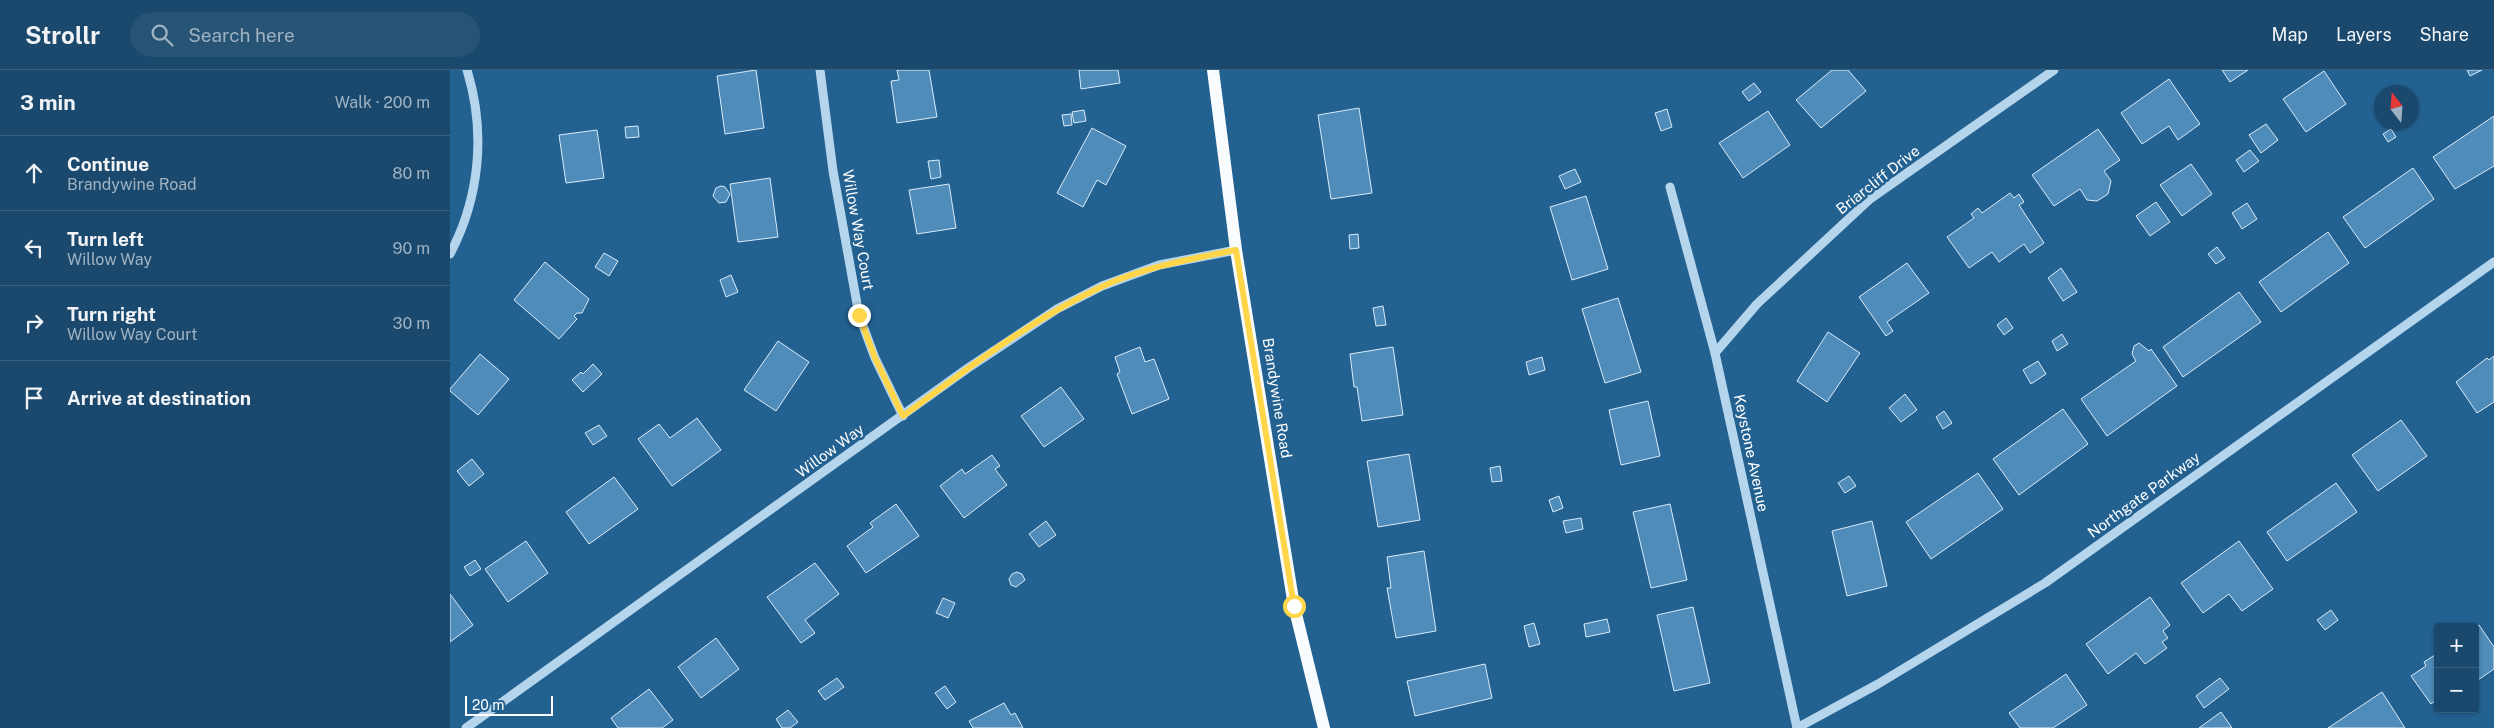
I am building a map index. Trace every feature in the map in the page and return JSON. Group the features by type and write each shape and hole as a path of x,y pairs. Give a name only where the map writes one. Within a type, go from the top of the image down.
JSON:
{"main road":[{"name":"Brandywine Road","path":"1213,70 1236,250 1294,606 1324,728"}],"street":[{"path":"450,254 470,210 475,179 478,144 476,110 467,70"},
{"name":"Willow Way Court","path":"820,70 834,180 859,315 875,358 903,416"},
{"name":"Briarcliff Drive","path":"1715,352 1757,304 1870,199 2054,70"},
{"name":"Keystone Avenue","path":"1670,187 1715,352 1797,728"},
{"name":"Willow Way","path":"466,728 968,368 1049,315 1102,286 1159,265 1236,250"},
{"name":"Northgate Parkway","path":"1797,728 1878,684 2045,583 2494,262"}],"building":[{"path":"756,70 764,128 725,134 717,76"},
{"path":"897,70 929,70 937,117 897,123 891,81 899,80"},
{"path":"1079,70 1118,70 1120,83 1081,89"},
{"path":"1832,70 1848,70 1866,91 1821,128 1796,100"},
{"path":"2222,70 2248,70 2230,82"},
{"path":"2467,70 2482,70 2470,76"},
{"path":"2324,71 2346,104 2306,132 2283,99"},
{"path":"2169,79 2200,124 2178,140 2169,126 2142,144 2121,113"},
{"path":"1754,83 1761,92 1749,101 1742,92"},
{"path":"1359,108 1372,193 1331,199 1318,115"},
{"path":"1667,109 1672,127 1661,131 1655,113"},
{"path":"1084,110 1086,121 1074,123 1072,112"},
{"path":"1768,111 1790,145 1743,178 1719,143"},
{"path":"1071,114 1072,125 1064,126 1062,115"},
{"path":"2494,116 2494,166 2455,189 2433,157"},
{"path":"2266,124 2278,140 2261,153 2249,135"},
{"path":"638,126 639,137 626,138 625,127"},
{"path":"1092,128 1126,146 1106,185 1097,180 1083,207 1057,193"},
{"path":"2098,129 2120,160 2104,171 2111,181 2108,194 2097,201 2087,200 2080,189 2054,206 2032,175"},
{"path":"597,130 604,178 566,183 559,135"},
{"path":"2392,130 2396,137 2388,142 2383,134"},
{"path":"2250,150 2259,161 2244,172 2236,160"},
{"path":"939,160 941,177 931,179 928,161"},
{"path":"2191,164 2212,194 2182,216 2160,185"},
{"path":"2413,168 2434,199 2365,248 2343,217"},
{"path":"1575,169 1581,182 1565,189 1559,176"},
{"path":"770,178 778,237 738,242 730,184"},
{"path":"949,184 956,228 917,234 909,190"},
{"path":"725,187 730,194 726,202 719,203 713,196 716,188"},
{"path":"2010,193 2014,198 2019,194 2024,202 2019,205 2044,243 2030,253 2024,244 1999,262 1992,252 1969,268 1947,237 1974,218 1971,214 1978,208 1982,213"},
{"path":"1586,196 1608,269 1572,280 1550,207"},
{"path":"2156,202 2170,222 2150,236 2136,216"},
{"path":"2247,203 2257,219 2242,229 2232,213"},
{"path":"2328,232 2349,263 2281,312 2259,282"},
{"path":"1358,234 1359,248 1350,249 1349,235"},
{"path":"2217,247 2225,258 2216,264 2208,254"},
{"path":"604,253 618,261 609,276 595,267"},
{"path":"545,262 589,299 582,313 577,313 574,316 577,319 559,339 514,300"},
{"path":"1907,263 1929,293 1887,322 1893,331 1886,336 1859,297"},
{"path":"2061,268 2077,292 2063,301 2048,278"},
{"path":"731,275 738,292 726,297 720,280"},
{"path":"2239,292 2261,322 2183,377 2163,347"},
{"path":"1618,298 1641,372 1605,383 1582,309"},
{"path":"1383,306 1386,325 1376,326 1373,308"},
{"path":"2006,318 2013,328 2004,335 1997,325"},
{"path":"1828,332 1860,353 1827,402 1797,381"},
{"path":"2062,334 2068,344 2057,351 2052,341"},
{"path":"778,341 809,362 776,411 744,390"},
{"path":"2139,343 2149,351 2151,349 2177,386 2107,436 2081,399 2136,361 2132,354 2134,346"},
{"path":"1140,347 1145,362 1154,359 1169,399 1132,414 1117,374 1120,372 1115,357"},
{"path":"1393,347 1403,415 1362,421 1357,387 1354,387 1350,354"},
{"path":"480,354 509,379 478,415 450,389"},
{"path":"2494,356 2494,402 2477,413 2456,382 2487,358 2489,360"},
{"path":"1542,357 1545,370 1529,375 1526,362"},
{"path":"2038,361 2046,374 2031,384 2023,370"},
{"path":"593,364 602,374 583,392 572,380 581,372 583,374"},
{"path":"1061,387 1084,419 1044,447 1021,416"},
{"path":"1905,394 1917,410 1901,422 1889,408"},
{"path":"1648,401 1660,456 1621,465 1609,410"},
{"path":"2063,409 2088,444 2019,495 1993,459"},
{"path":"1944,411 1952,423 1943,429 1936,417"},
{"path":"697,418 721,450 672,486 638,439 659,424 670,438"},
{"path":"2401,420 2427,456 2378,491 2352,455"},
{"path":"599,425 607,436 593,445 585,433"},
{"path":"1409,454 1420,520 1378,527 1367,461"},
{"path":"992,455 1000,466 995,469 1007,485 964,518 940,486 962,469 965,474"},
{"path":"472,459 484,474 469,486 457,471"},
{"path":"1500,466 1502,481 1492,482 1490,468"},
{"path":"1978,473 2003,509 1931,559 1906,522"},
{"path":"1849,476 1856,486 1845,493 1838,483"},
{"path":"614,477 638,509 589,544 566,512"},
{"path":"2336,483 2357,512 2287,561 2267,532"},
{"path":"1559,496 1563,508 1553,512 1549,500"},
{"path":"896,504 919,536 866,573 847,546 873,527 870,523"},
{"path":"1670,504 1687,580 1651,588 1633,512"},
{"path":"1581,518 1583,529 1566,533 1563,521"},
{"path":"1046,521 1056,535 1039,547 1029,534"},
{"path":"1872,521 1887,586 1847,596 1832,531"},
{"path":"526,541 548,573 508,602 485,569"},
{"path":"2239,541 2273,589 2242,611 2229,594 2203,613 2181,583"},
{"path":"1424,551 1436,631 1396,638 1387,588 1391,588 1387,557"},
{"path":"475,560 481,569 470,576 464,567"},
{"path":"815,563 839,594 805,620 815,633 801,643 767,597"},
{"path":"1017,572 1022,574 1025,580 1016,587 1011,585 1009,579 1012,574"},
{"path":"450,594 473,625 450,642"},
{"path":"2150,597 2170,625 2163,631 2168,638 2162,642 2167,648 2145,664 2136,653 2108,674 2086,644"},
{"path":"943,598 955,603 948,618 936,613"},
{"path":"1693,607 1710,683 1674,691 1657,615"},
{"path":"2331,610 2338,620 2325,630 2317,620"},
{"path":"1607,619 1610,632 1586,637 1584,624"},
{"path":"1534,623 1540,644 1529,647 1524,626"},
{"path":"2479,625 2494,647 2494,669 2479,679"},
{"path":"716,638 739,669 701,698 678,667"},
{"path":"2434,656 2434,702 2431,704 2411,676 2426,666 2424,662"},
{"path":"1485,664 1492,698 1415,716 1407,681"},
{"path":"2066,674 2087,705 2053,728 2020,728 2009,713"},
{"path":"837,678 844,687 825,700 818,691"},
{"path":"2220,678 2229,689 2204,708 2196,696"},
{"path":"945,686 956,702 947,709 935,693"},
{"path":"649,689 673,720 662,728 618,728 611,718"},
{"path":"2382,692 2405,728 2328,728"},
{"path":"1004,703 1011,715 1015,713 1023,728 973,728 969,721"},
{"path":"788,710 798,722 790,728 782,728 776,719"},
{"path":"2221,712 2232,728 2199,728"}],"route":[{"path":"859,315 875,358 903,416 968,368 1057,310 1102,286 1159,265 1236,250 1294,606"}]}
